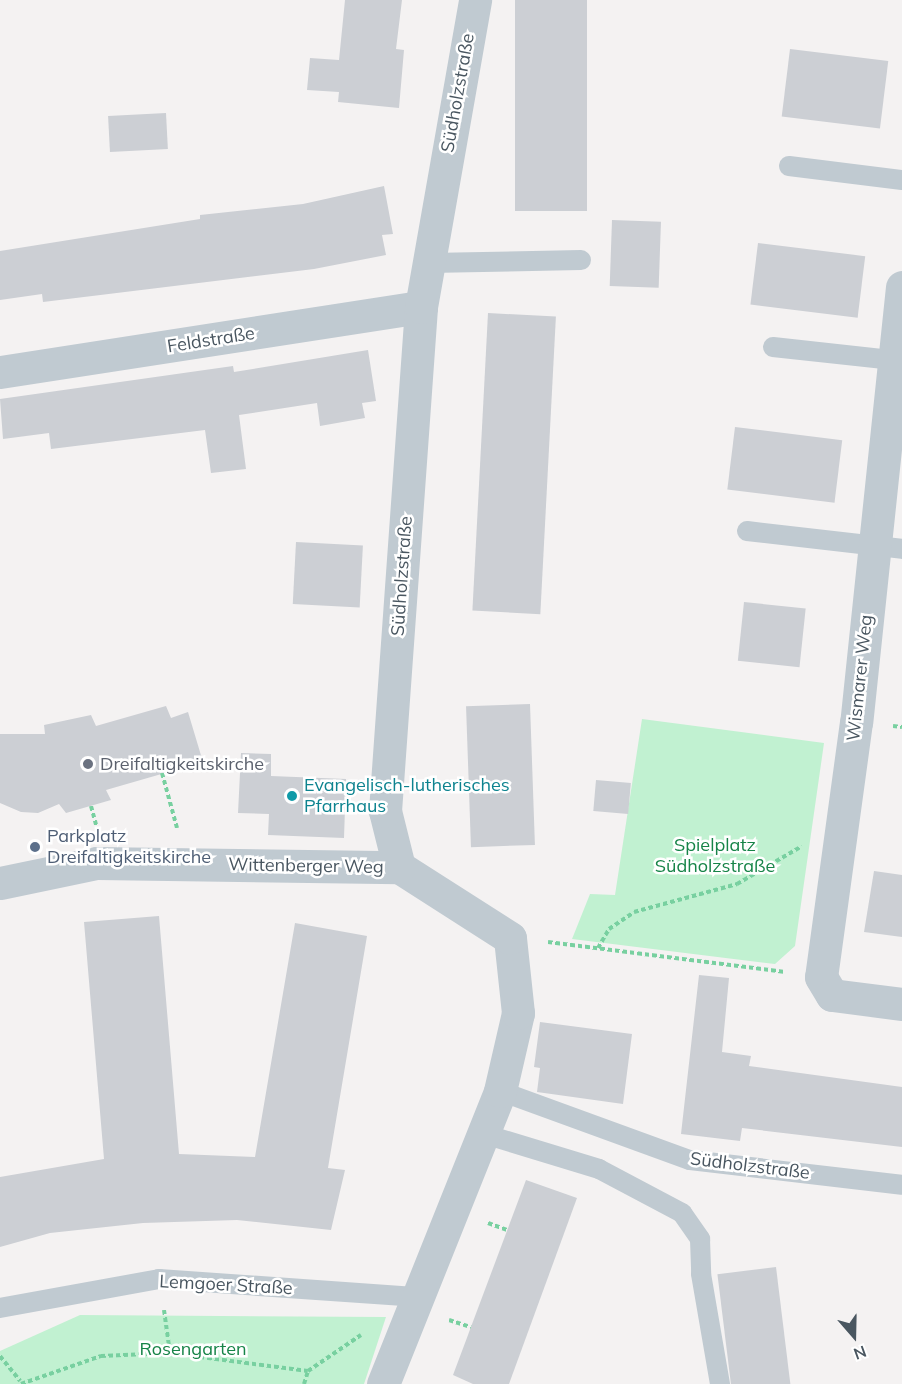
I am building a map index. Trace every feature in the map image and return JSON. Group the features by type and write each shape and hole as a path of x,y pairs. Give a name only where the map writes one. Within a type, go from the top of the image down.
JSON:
{"street":[{"name":"Südholzstraße","path":"399,867 385,811 421,308 475,0"},
{"name":"Wismarer Weg","path":"821,977 838,848 888,547 902,287"},
{"name":"Feldstraße","path":"0,372 421,308"},
{"name":"Wittenberger Weg","path":"0,883 97,864 399,867"},
{"path":"383,1384 500,1091 518,1013 510,938 399,867"},
{"path":"821,977 832,994 902,1004"}],"lane":[{"path":"789,166 902,180"},
{"path":"429,263 581,260"},
{"path":"773,347 897,348"},
{"path":"747,531 888,547"},
{"name":"Südholzstraße","path":"500,1091 690,1160 902,1185"},
{"path":"484,1134 599,1169 682,1213 700,1239 701,1274 720,1384"},
{"name":"Lemgoer Straße","path":"0,1308 159,1279 418,1297"}],"path":[{"path":"162,773 186,864"},
{"path":"598,948 609,930 633,912 737,884 804,845 838,848"},
{"path":"568,944 821,977"},
{"path":"159,1279 170,1353"},
{"path":"0,1356 21,1383 101,1356 170,1353 308,1371 304,1384"}],"green space":[{"name":"Spielplatz Südholzstraße","path":"642,719 824,743 795,946 775,964 572,939 590,894 615,895"},
{"name":"Rosengarten","path":"80,1315 386,1317 364,1384 0,1384 0,1351"}],"building":[{"path":"345,0 402,0 396,49 404,50 399,108 338,102 339,92 307,90 310,58 339,60"},
{"path":"515,0 587,0 587,211 515,211"},
{"path":"790,49 888,61 880,129 782,116"},
{"path":"166,113 168,149 110,152 108,116"},
{"path":"384,186 393,234 382,235 386,255 314,269 43,302 42,294 0,300 0,251 200,219 200,215 303,204"},
{"path":"612,220 661,222 659,288 610,286"},
{"path":"758,243 865,256 858,318 750,305"},
{"path":"488,313 556,317 540,614 472,611"},
{"path":"368,350 376,401 362,403 365,418 320,426 317,403 239,415 246,469 211,473 205,430 51,449 49,433 3,439 0,399 233,366 234,372"},
{"path":"735,427 842,440 835,503 727,490"},
{"path":"296,542 363,546 360,607 293,604"},
{"path":"744,602 806,608 799,667 738,661"},
{"path":"530,704 535,845 471,847 466,706"},
{"name":"Dreifaltigkeitskirche","path":"166,706 171,718 188,712 203,762 106,790 111,800 66,813 59,804 38,813 21,812 0,803 0,734 45,734 44,725 91,715 96,726"},
{"name":"Evangelisch-lutherisches Pfarrhaus","path":"241,753 271,754 271,776 346,779 344,838 268,835 269,814 238,813"},
{"path":"596,780 631,783 628,814 593,811"},
{"path":"874,871 902,875 902,937 864,932"},
{"path":"159,916 179,1154 255,1157 295,923 367,936 328,1168 345,1170 331,1230 237,1220 143,1223 50,1233 0,1247 0,1177 104,1159 84,922"},
{"path":"699,975 729,978 722,1052 751,1056 749,1066 902,1087 902,1147 742,1128 740,1141 681,1134"},
{"path":"540,1022 632,1034 623,1104 537,1092 540,1068 534,1067"},
{"path":"526,1180 577,1198 509,1384 473,1384 453,1375"},
{"path":"776,1267 790,1384 731,1384 717,1274"}],"place":[{"name":"Dreifaltigkeitskirche","path":"88,764"},
{"name":"Evangelisch-lutherisches Pfarrhaus","path":"292,796"},
{"name":"Parkplatz Dreifaltigkeitskirche","path":"35,847"}]}
